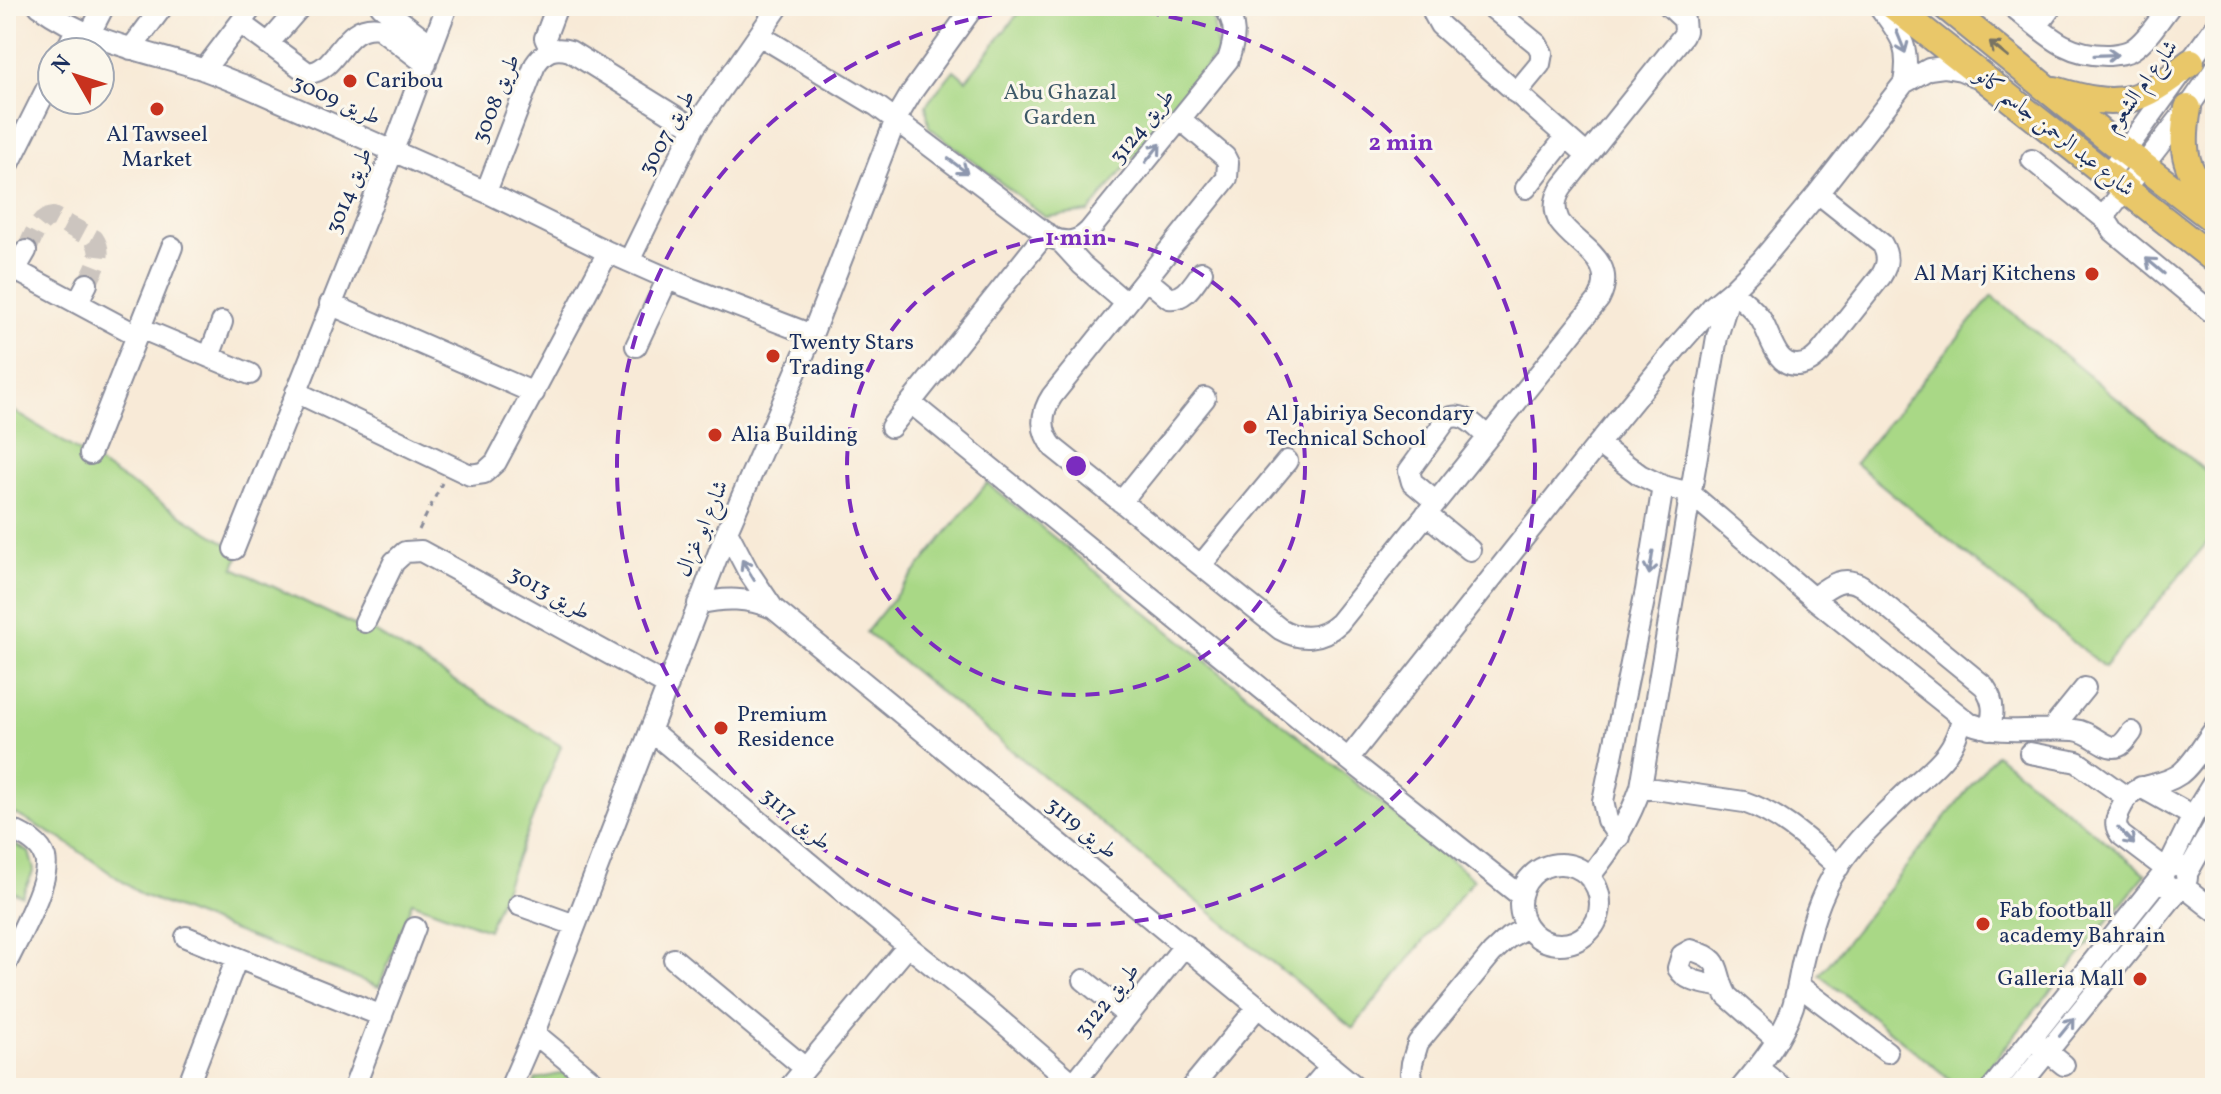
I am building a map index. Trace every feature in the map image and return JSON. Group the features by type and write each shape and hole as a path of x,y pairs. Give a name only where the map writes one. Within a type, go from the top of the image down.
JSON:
{"main road":[{"name":"شارع عبد الرحمن جاسم كانو","path":"1893,6 2215,260"},
{"name":"شارع عبد الرحمن جاسم كانو","path":"1945,6 2215,221"},
{"path":"2046,87 2084,99 2124,101 2203,66"},
{"path":"2188,108 2184,145 2186,160 2192,175 2215,206"}],"street":[{"name":"طريق 3009","path":"39,6 82,32 204,70 486,192 608,252 812,335"},
{"path":"79,36 104,6"},
{"path":"126,48 148,6"},
{"path":"126,48 163,6"},
{"path":"204,70 253,6"},
{"path":"268,44 301,6"},
{"path":"381,6 429,55"},
{"name":"طريق 3014","path":"234,549 392,153 447,6"},
{"name":"طريق 3007","path":"629,261 694,128 779,6"},
{"name":"شارع ابو غزال","path":"510,1088 727,531 812,335 896,119 974,6"},
{"name":"طريق 3124","path":"891,427 1053,237 1076,241 1089,231 1228,60 1235,42 1234,27 1223,6"},
{"path":"1435,6 1434,14 1440,25 1587,155"},
{"path":"1490,6 1537,44 1542,53 1540,64 1516,93"},
{"path":"1879,6 1904,45 1908,63 1904,83"},
{"path":"2012,6 2065,47 2077,53 2093,55 2119,54 2131,50 2142,42 2170,6"},
{"path":"2037,26 2052,6"},
{"path":"550,49 545,38 551,8"},
{"path":"1180,119 1221,152 1228,163 1227,178 1052,396 1042,418 1045,435 1054,448 1280,629 1299,637 1318,636 1339,623 1603,292 1604,276 1600,262 1563,227 1556,214 1556,199 1587,155 1683,36 1686,26 1681,9"},
{"path":"240,23 303,71 314,74 354,33 371,27 379,28 429,55"},
{"name":"شارع ام الشعوم","path":"2134,159 2188,108 2215,27"},
{"path":"759,35 896,119 1053,237 1126,303"},
{"name":"طريق 3008","path":"486,192 535,65 550,49 570,51 694,128"},
{"name":"شارع ام الشعوم","path":"2106,220 2117,182 2203,66"},
{"path":"1348,759 1682,341 1713,306 1762,260 1904,83 1929,69 1944,67 1961,70 1990,82"},
{"path":"6,170 36,110"},
{"path":"1526,188 1566,137"},
{"path":"2032,160 2215,315"},
{"path":"1731,291 1759,317 1782,360 1792,365 1802,365 1820,353 1885,270 1887,257 1882,244 1818,193"},
{"path":"90,454 172,247"},
{"path":"26,251 11,268 138,331 250,374"},
{"path":"296,392 470,475 484,473 496,462 608,252"},
{"path":"1146,279 1174,299 1183,296 1202,272"},
{"path":"636,346 668,278"},
{"path":"77,303 87,284"},
{"path":"1589,877 1619,837 1641,787 1717,337 1731,291"},
{"path":"330,304 534,393"},
{"path":"209,357 222,322"},
{"path":"1682,341 1699,348 1713,360"},
{"path":"1121,502 1205,398"},
{"path":"911,403 1521,896"},
{"path":"1470,550 1431,508 1412,482 1409,471 1447,419 1456,415 1488,437"},
{"path":"1598,444 1630,469 1663,486 1690,493 1813,598 1976,726 2017,731 2083,731 2116,747 2132,732"},
{"path":"1201,565 1287,461"},
{"path":"1619,837 1607,820 1603,801 1646,590 1663,486"},
{"path":"727,531 748,571 773,608"},
{"name":"طريق 3013","path":"407,552 421,551 668,686"},
{"path":"365,622 394,562 407,552"},
{"path":"1813,598 1841,581 1862,586 1984,686 1993,702 1989,729"},
{"path":"698,604 736,598 773,608"},
{"name":"طريق 3119","path":"773,608 1357,1088"},
{"path":"2051,730 2085,688"},
{"path":"1741,1088 1777,1040 1793,1005 1813,919 1828,883 1857,843 1943,760 1956,741 1962,718"},
{"path":"2215,729 2186,769 2159,784 2134,792 2116,820 2118,832 2215,911"},
{"name":"طريق 3117","path":"650,730 993,1014 1072,1086"},
{"path":"2030,753 2077,762 2134,792 2193,816"},
{"path":"2174,877 2193,816 2215,780"},
{"path":"1641,787 1744,802 1759,807 1787,823 1839,867"},
{"path":"1992,1088 2039,1046 2215,824"},
{"path":"6,827 33,841 46,858 45,880 6,964"},
{"path":"1554,865 1573,866 1589,877 1599,894 1595,924 1572,943 1552,944 1533,935 1520,912 1521,896 1529,879 1545,867 1554,865"},
{"path":"519,905 575,925"},
{"path":"1414,1088 1411,1073 1418,1043 1492,953 1508,938 1527,927"},
{"path":"354,1088 415,928"},
{"path":"186,937 382,1016"},
{"name":"طريق 3122","path":"1072,1086 1185,945"},
{"path":"789,1088 908,946"},
{"path":"187,1088 237,958"},
{"path":"674,959 805,1068"},
{"path":"1084,980 1127,1015"},
{"path":"1798,985 1887,1052"},
{"path":"1722,987 1727,996 1777,1040"},
{"path":"1191,1088 1257,1008"},
{"path":"534,1033 601,1088"},
{"path":"2039,1046 2064,1065"},
{"path":"2018,1088 2039,1046"},
{"path":"1312,1088 1331,1066"},
{"path":"1758,1068 1783,1088"}],"path":[{"path":"407,552 451,466"}],"green space":[{"name":"Abu Ghazal Garden","path":"1024,6 1202,6 1212,14 1218,52 1089,212 1045,217 929,127 926,105 954,70 966,80"},
{"path":"1992,296 2215,479 2215,533 2104,667 1855,463"},
{"path":"6,406 240,552 234,568 360,628 363,625 561,746 488,930 412,902 379,987 142,895 63,840 6,809"},
{"path":"987,483 1474,879 1353,1028 866,632"},
{"name":"Fab football academy Bahrain","path":"1996,754 2146,874 1972,1088 1961,1088 1820,975"},
{"path":"6,840 29,852 34,870 22,896 6,889"},
{"path":"564,1073 582,1088 532,1088 536,1079"}],"tunnel":[{"path":"26,251 43,221 53,217 94,239 99,251 87,284"}],"place":[{"name":"Caribou","path":"350,81"},
{"name":"Al Tawseel Market","path":"157,109"},
{"name":"Al Marj Kitchens","path":"2092,274"},
{"name":"Twenty Stars Trading","path":"773,356"},
{"name":"Al Jabiriya Secondary Technical School","path":"1250,427"},
{"name":"Alia Building","path":"715,435"},
{"name":"Premium Residence","path":"721,728"},
{"name":"Fab football academy Bahrain","path":"1983,924"},
{"name":"Galleria Mall","path":"2140,979"}]}
